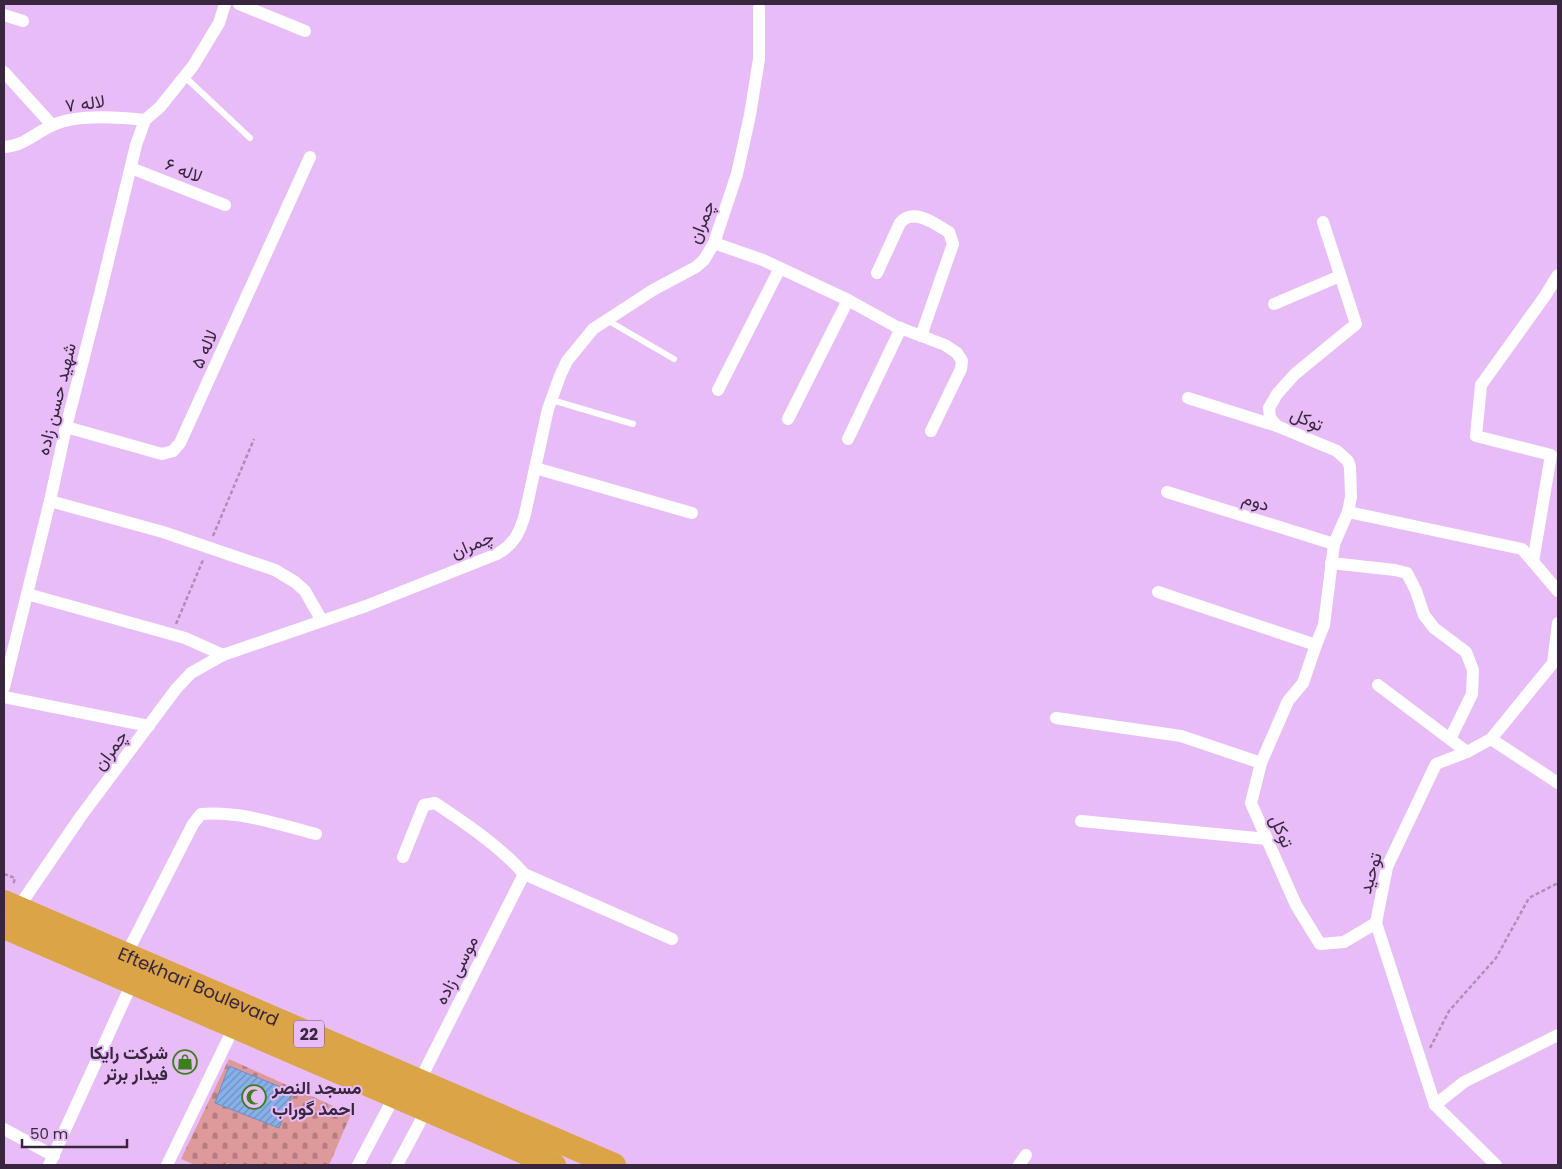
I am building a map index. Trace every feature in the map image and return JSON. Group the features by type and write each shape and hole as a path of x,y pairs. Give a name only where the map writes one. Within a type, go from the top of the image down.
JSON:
{"highway":[{"name":"Eftekhari Boulevard","path":"11,905 614,1165"},
{"name":"Eftekhari Boulevard","path":"4,927 554,1165"}],"street":[{"path":"145,120 160,107 185,77 219,23 225,4"},
{"path":"239,4 305,31"},
{"name":"چمران","path":"11,905 81,816 176,689 191,673 223,655 366,606 498,554 507,549 516,539 521,528 552,400 567,361 593,329 657,288 696,267 704,260 714,244 737,174 750,115 759,59 759,8"},
{"path":"4,15 22,21"},
{"path":"4,72 52,125"},
{"name":"لاله ۷","path":"4,147 22,144 52,125 64,122 115,117 145,120"},
{"name":"شهید حسن زاده","path":"4,688 136,145 145,120"},
{"name":"لاله ۵","path":"66,427 162,454 173,451 180,444 310,157"},
{"name":"لاله ۶","path":"131,168 225,205"},
{"path":"878,273 900,222 904,217 913,215 931,222 948,232 953,244 921,336"},
{"name":"توکل","path":"1323,222 1356,324 1295,374 1277,394 1269,408 1270,418 1277,426 1337,451 1348,461 1351,474 1352,497 1348,512 1334,544 1324,626 1303,683 1288,701 1261,763 1251,803 1296,905 1320,944 1344,942 1376,923"},
{"path":"714,244 763,260 848,300 901,328 945,345 957,353 962,361 961,369 931,431"},
{"path":"718,390 780,268"},
{"path":"1533,562 1551,455 1476,436 1481,385 1558,275"},
{"path":"1274,304 1340,276"},
{"path":"788,419 848,300"},
{"path":"848,439 901,328"},
{"path":"1188,398 1277,426"},
{"path":"535,468 692,513"},
{"name":"دوم","path":"1167,492 1334,544"},
{"path":"50,501 163,532 275,570 295,582 305,591 322,621"},
{"path":"1348,512 1522,549 1558,591"},
{"path":"1331,563 1407,573 1416,591 1424,615 1434,628 1466,652 1473,670 1472,694 1450,739"},
{"path":"1158,592 1316,645"},
{"path":"27,594 185,638 223,655"},
{"name":"توحید","path":"1496,1165 1435,1105 1376,923 1387,867 1436,764 1467,752 1491,739 1552,662 1558,623"},
{"path":"1378,685 1467,752"},
{"path":"4,697 149,726"},
{"path":"1056,718 1181,736 1261,763"},
{"path":"1491,739 1558,783"},
{"path":"403,857 424,805 435,803 462,821 514,862 524,874 672,939"},
{"path":"126,955 193,824 201,814 221,813 258,818 316,834"},
{"path":"1081,821 1267,839"},
{"name":"موسی زاده","path":"419,1082 524,874"},
{"path":"4,1129 52,1161 132,983"},
{"path":"167,1165 234,1027"},
{"path":"1435,1105 1464,1082 1558,1035"},
{"path":"358,1165 394,1097"},
{"path":"398,1165 426,1111"}],"lane":[{"path":"185,77 250,138"},
{"path":"607,320 674,359"},
{"path":"552,400 633,424"}],"path":[{"path":"4,874 15,878"},
{"path":"1422,1064 1449,1011 1496,958 1530,898 1558,883"}],"green space":[{"path":"229,1059 351,1114 329,1165 232,1165 227,1163 225,1165 195,1165 181,1159"}],"building":[{"name":"مسجد النصر احمد گوراب","path":"229,1066 293,1092 279,1128 215,1103"}],"place":[{"name":"شرکت رایکا فیدار برتر","path":"185,1062"},
{"name":"مسجد النصر احمد گوراب","path":"254,1097"}]}
